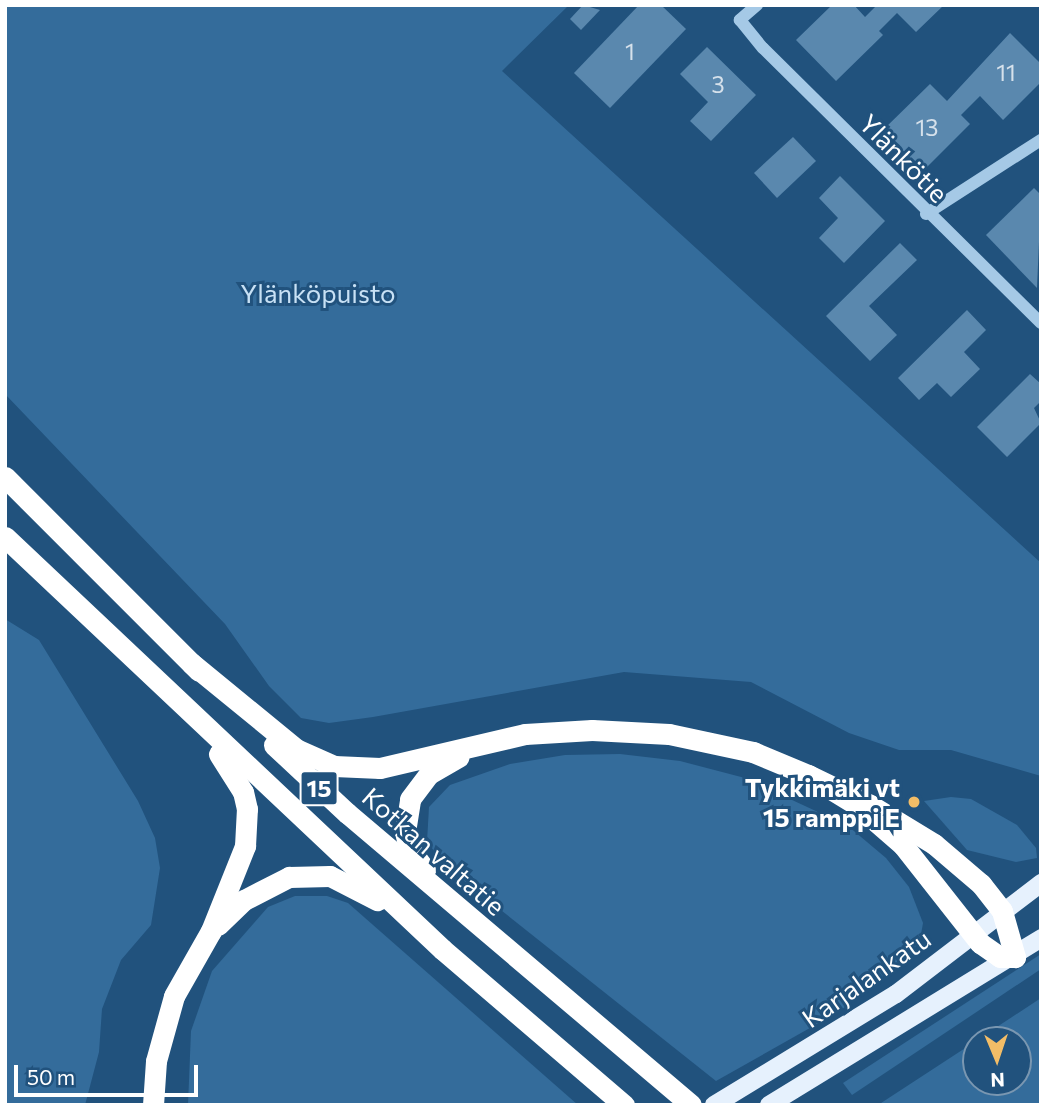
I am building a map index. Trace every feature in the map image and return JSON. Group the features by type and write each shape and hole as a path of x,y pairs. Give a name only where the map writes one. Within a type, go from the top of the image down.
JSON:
{"highway":[{"name":"Kotkan valtatie","path":"5,477 346,813 691,1105"},
{"name":"15","path":"5,537 188,714 443,949 624,1105"},
{"path":"191,663 296,748 334,766 380,768 485,744 559,731 644,732 712,741 808,775 870,804 934,844 981,884 1002,911 1015,957 990,952 896,838 857,805 808,775"},
{"path":"153,1105 163,1029 188,966 211,931 245,846 247,809 232,771 188,714"},
{"path":"455,905 409,848 405,816 410,799 429,774 485,744"},
{"path":"211,931 265,886 289,877 330,876 369,894 443,949"}],"main road":[{"name":"Karjalankatu","path":"714,1105 896,995 1041,883"},
{"name":"Karjalankatu","path":"769,1105 1015,957 1041,938"}],"street":[{"name":"Ylänkötie","path":"757,5 740,20 926,214 1041,323"},
{"path":"926,214 1041,140"}],"green space":[{"name":"Ylänköpuisto","path":"5,5 569,5 502,71 1041,563 1041,776 951,750 899,750 849,733 751,682 624,672 373,717 329,723 301,718 269,686 225,624 5,394"},
{"path":"5,619 39,640 138,801 155,838 160,868 151,925 121,960 102,1009 99,1052 85,1105 5,1105"},
{"path":"620,754 680,761 745,778 848,826 886,858 909,887 923,923 920,940 909,955 840,1011 716,1081 448,868 427,842 429,807 450,785 510,764 565,755"},
{"path":"951,797 971,799 1017,825 1036,848 1037,858 1016,862 967,850 924,801"},
{"path":"295,896 327,896 348,903 578,1105 188,1105 191,1031 212,971 268,907"},
{"path":"1041,954 1041,969 852,1095 843,1083"},
{"path":"1041,998 1041,1105 878,1105 962,1050 962,1096 1032,1096 1032,1026 998,1026"}],"building":[{"path":"583,5 600,10 581,30 570,19"},
{"path":"639,5 661,5 686,29 610,108 574,73"},
{"path":"832,5 854,5 865,17 877,5 944,5 916,32 897,13 879,31 883,35 836,81 796,40"},
{"path":"1010,33 1041,64 1041,82 1003,120 980,96 961,115 970,124 923,171 883,130 930,84 947,101"},
{"path":"707,47 756,95 711,141 690,121 708,102 680,74"},
{"path":"793,137 816,161 777,198 754,173"},
{"path":"840,176 885,221 844,263 819,238 838,218 819,198"},
{"path":"1034,188 1041,195 1037,288 986,235"},
{"path":"900,243 917,260 869,306 897,335 870,361 826,316"},
{"path":"967,310 986,330 964,352 980,369 951,397 937,383 919,400 898,378"},
{"path":"1030,374 1041,384 1041,401 1034,408 1041,423 1007,457 977,427"}],"place":[{"name":"Tykkimäki vt 15 ramppi E","path":"914,802"}]}
